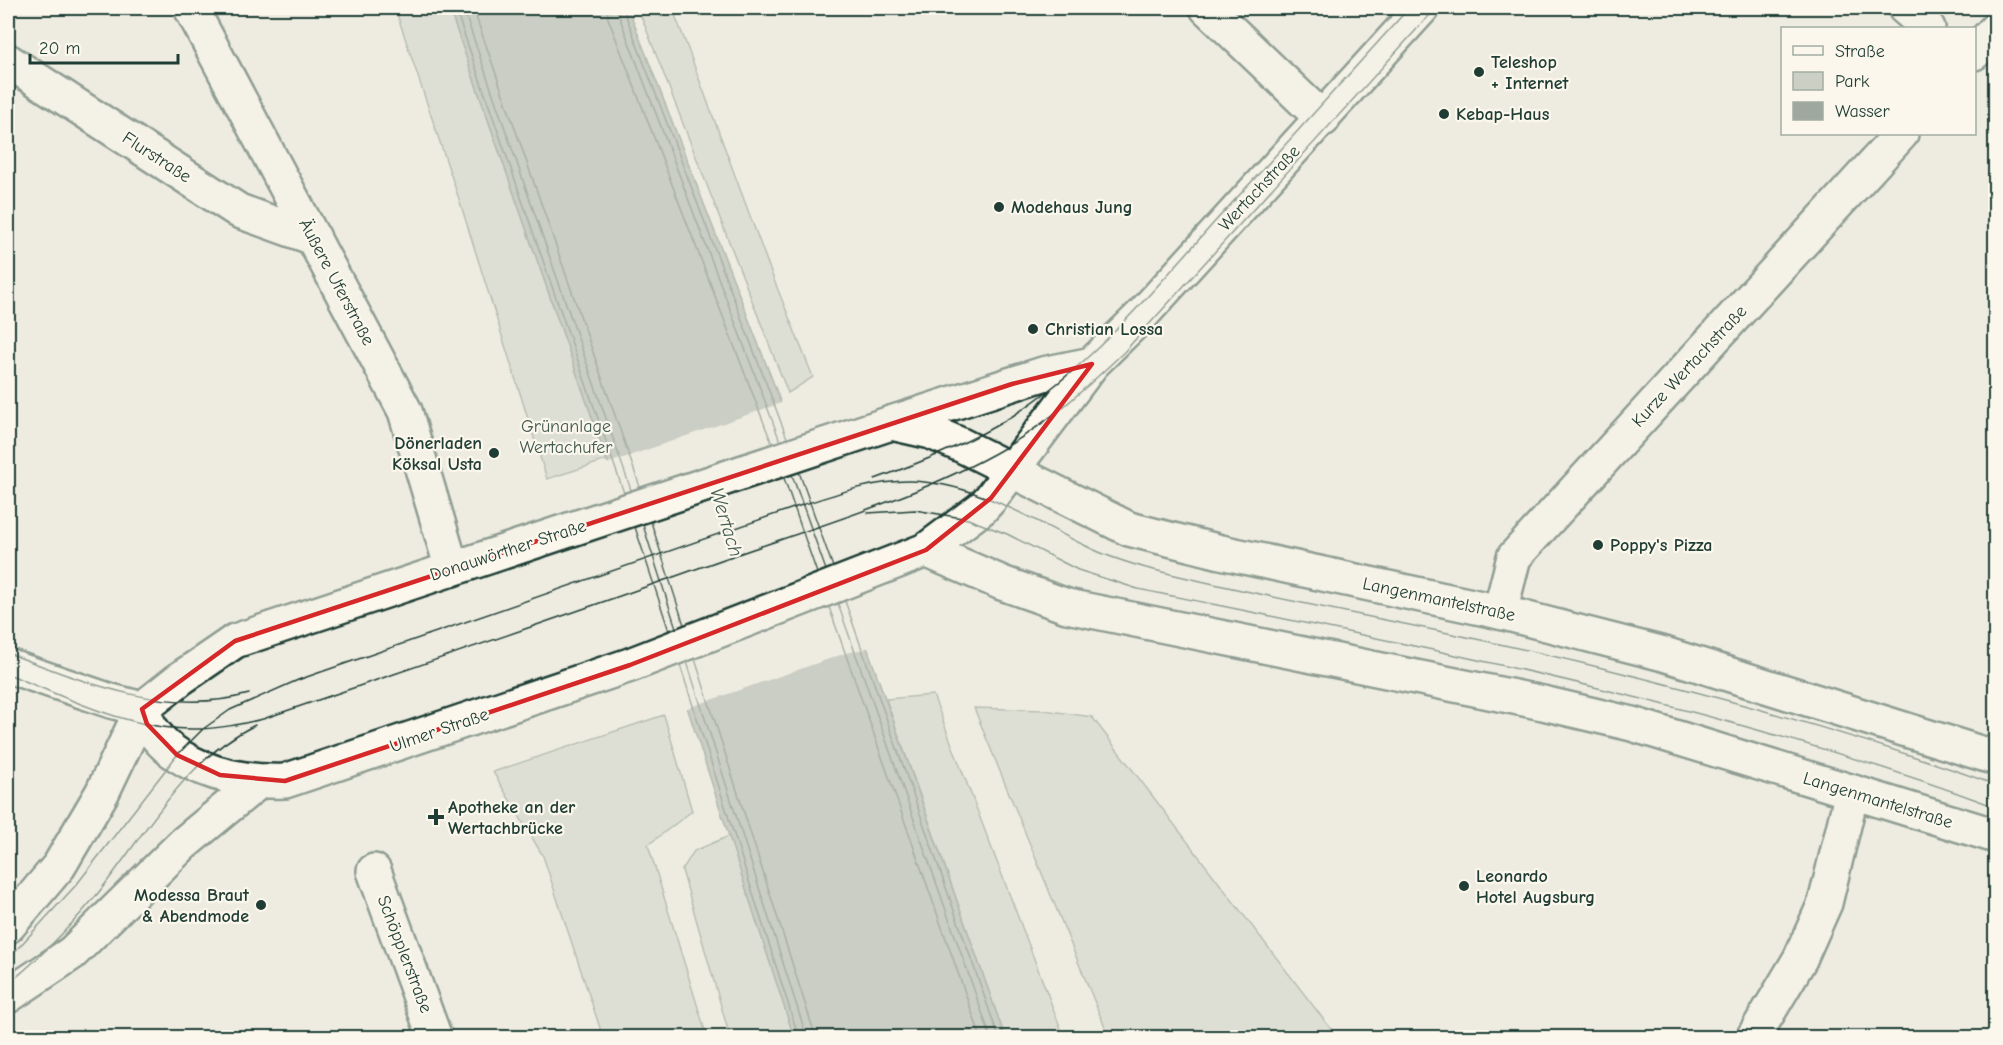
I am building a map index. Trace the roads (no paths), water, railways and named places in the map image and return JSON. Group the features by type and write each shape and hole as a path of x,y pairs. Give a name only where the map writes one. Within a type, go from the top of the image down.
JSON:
{"main road":[{"name":"Äußere Uferstraße","path":"191,8 405,411 452,568"},
{"path":"1207,8 1323,119"},
{"name":"Wertachstraße","path":"926,550 982,508 1092,364 1141,316 1422,8"},
{"path":"1905,8 1927,27"},
{"path":"1976,51 1995,29"},
{"name":"Flurstraße","path":"8,61 239,211 314,238"},
{"name":"Kurze Wertachstraße","path":"1500,612 1514,557 1900,135"},
{"path":"891,423 1043,374 1092,364"},
{"name":"Langenmantelstraße","path":"891,423 931,432 1012,469 1129,529 1221,552 1500,612 1664,654 1995,758"},
{"name":"Donauwörther Straße","path":"142,709 199,664 235,641 891,423"},
{"name":"Langenmantelstraße","path":"926,550 1002,583 1067,606 1565,708 1632,724 1995,836"},
{"name":"Ulmer Straße","path":"258,782 295,778 630,665 926,550"},
{"path":"8,666 111,701 142,709"},
{"path":"142,709 147,724 177,755 220,775 258,782"},
{"path":"8,926 59,866 102,793 142,709"},
{"path":"8,996 72,953 183,844 258,782"},
{"path":"1753,1038 1800,959 1825,903 1852,792"},
{"name":"Schöpplerstraße","path":"374,871 435,1038"}],"water":[{"name":"Wertach","path":"449,8 628,8 775,387 1005,1037 794,1037 607,460"}],"tram line":[{"path":"875,479 928,459 979,435 1011,417 1069,374 1122,324 1409,8"},
{"path":"8,674 99,711 147,724 195,729 246,723 860,512 972,466 1022,437 1053,415 1124,352 1436,8"},
{"path":"8,959 77,884 177,755 203,729 230,710 298,680 802,505 881,483 908,481 956,488 1000,503 1100,553 1146,568 1544,654 1658,682 1828,729 1996,785"},
{"path":"868,513 915,510 968,519 1007,534 1078,570 1138,589 1355,633 1679,708 1891,770 1996,807"},
{"path":"8,653 96,685 156,699 218,700 249,694"},
{"path":"8,984 64,932 85,909 186,779 229,740 255,725"}],"place":[{"name":"Teleshop + Internet","path":"1479,72"},
{"name":"Kebap-Haus","path":"1444,114"},
{"name":"Modehaus Jung","path":"999,207"},
{"name":"Christian Lossa","path":"1033,329"},
{"name":"Dönerladen Köksal Usta","path":"494,453"},
{"name":"Poppy's Pizza","path":"1598,545"},
{"name":"Apotheke an der Wertachbrücke","path":"436,817"},
{"name":"Leonardo Hotel Augsburg","path":"1464,886"},
{"name":"Modessa Braut & Abendmode","path":"261,905"}],"park label":[{"name":"Grünanlage Wertachufer","path":"566,436"}]}
